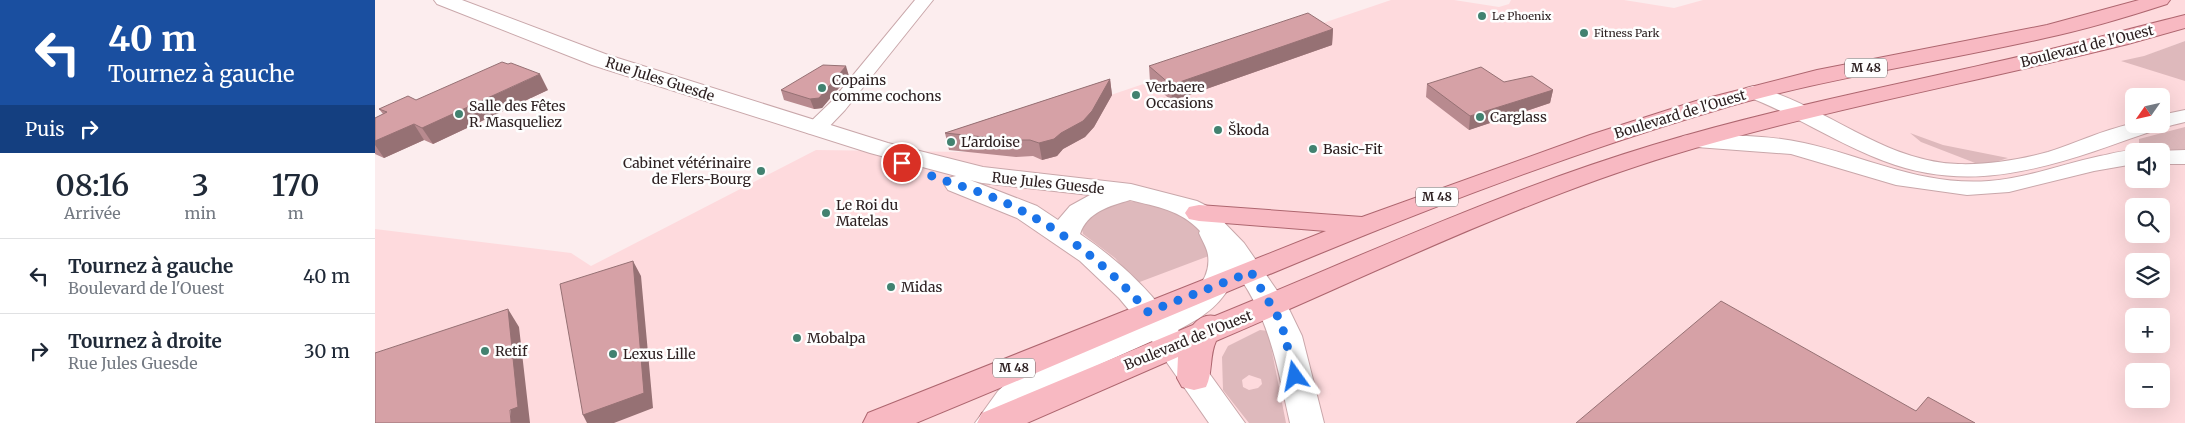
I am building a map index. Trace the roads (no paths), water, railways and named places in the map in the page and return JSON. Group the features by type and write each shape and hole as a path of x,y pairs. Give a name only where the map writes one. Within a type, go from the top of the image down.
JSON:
{"main road":[{"name":"Boulevard de l'Ouest","path":"880,423 1159,328 1205,331 1262,289 1364,226 1523,165 1626,130 1753,92 1944,51 2007,40 2109,15 2160,0"},
{"name":"Boulevard de l'Ouest","path":"1217,285 1262,289 1485,214 1599,171 1792,111 2119,40 2185,21"},
{"path":"1792,111 1807,97 1924,69 2007,40"},
{"name":"M 48","path":"1262,289 1423,219 1576,159 1598,148 1626,130"},
{"path":"1199,213 1288,222 1364,226"},
{"name":"Boulevard de l'Ouest","path":"993,423 1159,328"},
{"path":"1194,378 1194,353 1205,331"}],"street":[{"name":"Rue Jules Guesde","path":"444,0 600,60 879,148 944,166 1011,180 1131,192 1173,201 1199,213 1262,289 1286,336 1307,423"},
{"path":"815,128 838,106 924,0"},
{"path":"1753,92 1902,160 1930,168 1961,172 2001,170 2031,163 2125,133"},
{"path":"1792,111 1816,139 1854,160 1919,182 1966,188 1999,188 2099,163 2125,159"},
{"path":"2170,119 2185,116"},
{"name":"Boulevard de l'Ouest","path":"1691,141 1795,148 1873,172 1919,182"},
{"name":"Rue Jules Guesde","path":"879,148 922,172 1015,207 1065,236 1090,254 1130,291 1228,423"},
{"path":"2170,157 2185,158"},
{"name":"Rue Jules Guesde","path":"1065,236 1068,223 1077,213 1093,203 1131,192"},
{"path":"1199,213 1216,238 1223,254 1221,276 1217,285"},
{"name":"Boulevard de l'Ouest","path":"1159,328 1193,309 1217,285"}],"place":[{"name":"Le Phoenix","path":"1482,16"},
{"name":"Fitness Park","path":"1584,33"},
{"name":"Copains comme cochons","path":"822,88"},
{"name":"Verbaere Occasions","path":"1136,95"},
{"name":"Salle des Fêtes R. Masqueliez","path":"459,114"},
{"name":"Carglass","path":"1480,117"},
{"name":"Škoda","path":"1218,130"},
{"name":"L'ardoise","path":"951,142"},
{"name":"Basic-Fit","path":"1313,149"},
{"name":"Cabinet vétérinaire de Flers-Bourg","path":"761,171"},
{"name":"Le Roi du Matelas","path":"826,213"},
{"name":"Midas","path":"891,287"},
{"name":"Mobalpa","path":"797,338"},
{"name":"Retif","path":"485,351"},
{"name":"Lexus Lille","path":"613,354"}]}
